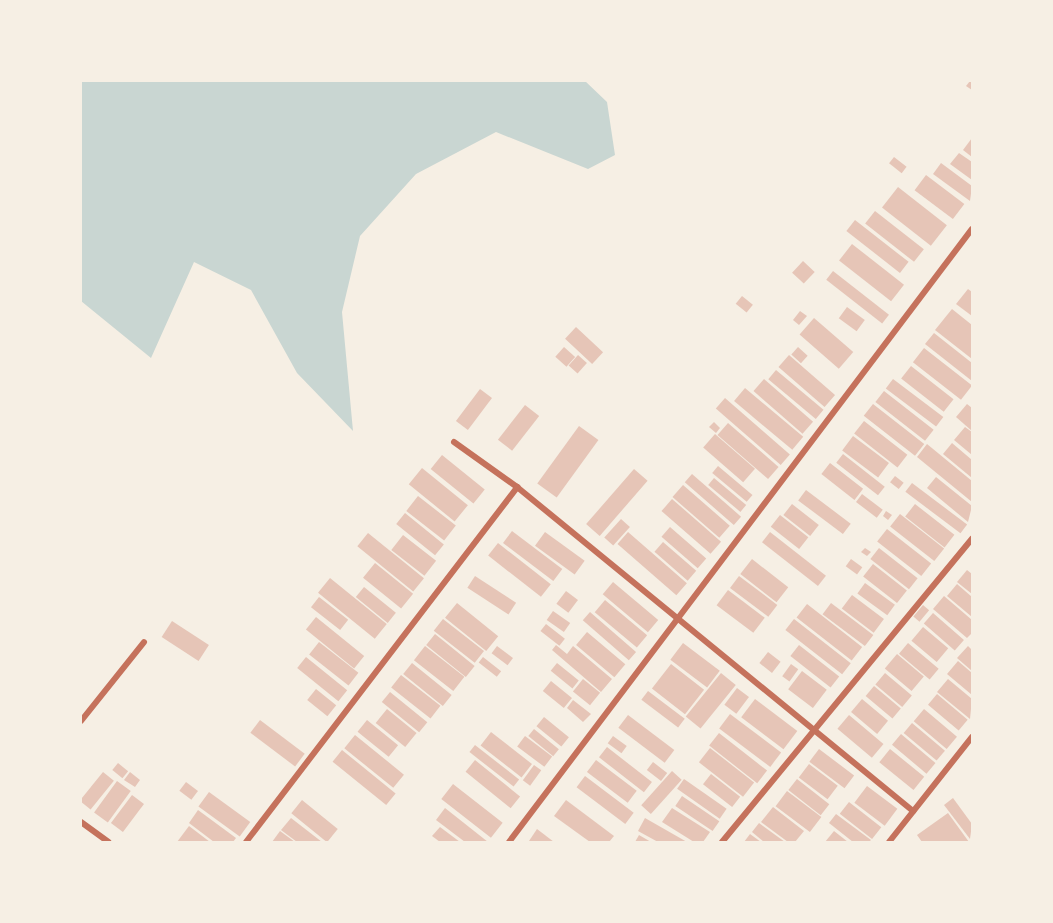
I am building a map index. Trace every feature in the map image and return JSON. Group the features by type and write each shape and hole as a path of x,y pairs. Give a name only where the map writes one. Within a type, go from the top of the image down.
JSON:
{"street":[{"path":"509,842 676,617 969,238 972,229"},
{"path":"454,442 517,487 914,811"},
{"path":"246,842 517,487"},
{"path":"722,842 972,539"},
{"path":"81,722 144,642"},
{"path":"889,842 972,737"},
{"path":"81,822 109,842"}],"shaded area":[{"path":"81,81 585,81 607,102 615,155 588,169 496,132 416,174 360,236 342,312 353,431 297,373 251,290 194,262 151,358 81,301"}],"building":[{"path":"972,81 972,90 966,86"},
{"path":"972,138 972,157 963,150"},
{"path":"959,153 972,162 972,180 950,164"},
{"path":"894,157 907,167 902,173 889,163"},
{"path":"941,163 972,186 970,201 933,174"},
{"path":"926,175 964,204 953,219 915,190"},
{"path":"898,187 947,225 931,246 882,207"},
{"path":"875,211 924,249 914,262 865,224"},
{"path":"855,220 909,262 900,273 846,231"},
{"path":"852,244 904,285 891,301 839,261"},
{"path":"803,261 815,272 804,284 792,273"},
{"path":"833,271 889,315 882,323 826,280"},
{"path":"968,289 972,292 972,316 956,304"},
{"path":"742,296 753,305 747,313 736,304"},
{"path":"847,307 865,320 857,331 839,318"},
{"path":"952,309 972,325 972,359 935,330"},
{"path":"800,311 807,316 799,325 793,320"},
{"path":"814,318 853,352 839,369 800,335"},
{"path":"576,327 603,352 592,364 565,339"},
{"path":"934,333 972,363 972,381 925,344"},
{"path":"564,347 575,357 566,367 555,357"},
{"path":"798,347 808,356 801,363 791,354"},
{"path":"924,348 972,386 961,400 913,362"},
{"path":"578,355 587,363 578,373 569,365"},
{"path":"789,355 835,395 825,407 779,367"},
{"path":"911,366 954,399 944,412 901,379"},
{"path":"776,370 823,410 816,419 768,379"},
{"path":"764,379 813,422 803,434 754,391"},
{"path":"893,379 943,417 936,426 886,389"},
{"path":"745,388 803,437 792,450 734,401"},
{"path":"480,389 492,398 468,430 456,421"},
{"path":"884,391 934,430 925,441 875,402"},
{"path":"725,398 790,454 781,465 716,409"},
{"path":"873,404 924,444 915,456 864,416"},
{"path":"967,404 972,408 972,431 956,417"},
{"path":"525,405 539,416 512,451 498,440"},
{"path":"864,421 907,455 897,467 854,434"},
{"path":"714,422 720,428 716,433 709,427"},
{"path":"728,423 779,467 768,479 718,435"},
{"path":"579,426 598,440 557,498 537,483"},
{"path":"965,427 972,432 972,455 954,440"},
{"path":"715,434 755,469 743,482 703,448"},
{"path":"853,436 889,463 878,477 842,450"},
{"path":"952,443 972,460 972,478 943,454"},
{"path":"927,444 972,481 972,502 917,457"},
{"path":"843,454 885,487 878,495 836,463"},
{"path":"442,455 485,490 473,504 431,469"},
{"path":"830,463 863,489 854,500 821,474"},
{"path":"718,466 752,495 747,502 712,473"},
{"path":"422,468 468,505 455,521 409,484"},
{"path":"634,469 648,481 600,536 586,524"},
{"path":"692,474 741,517 734,525 685,482"},
{"path":"895,476 904,483 899,489 890,482"},
{"path":"936,477 972,506 968,522 927,488"},
{"path":"714,478 746,505 740,512 708,485"},
{"path":"912,483 967,525 960,533 905,492"},
{"path":"683,485 730,526 719,538 673,497"},
{"path":"806,490 851,524 843,534 798,500"},
{"path":"862,494 883,510 877,518 856,502"},
{"path":"418,496 456,526 444,541 406,511"},
{"path":"672,499 721,542 711,554 662,511"},
{"path":"792,504 819,525 810,536 783,515"},
{"path":"915,504 954,535 945,547 905,517"},
{"path":"886,511 892,515 888,520 883,516"},
{"path":"405,513 444,544 435,555 396,524"},
{"path":"900,514 944,548 934,561 890,527"},
{"path":"780,515 808,537 799,549 771,527"},
{"path":"621,519 630,527 613,546 604,538"},
{"path":"670,527 706,558 698,568 661,537"},
{"path":"887,529 931,563 921,576 877,542"},
{"path":"512,531 562,569 553,581 503,543"},
{"path":"545,532 585,561 575,575 535,546"},
{"path":"628,532 687,583 676,595 618,544"},
{"path":"770,532 826,576 818,586 762,542"},
{"path":"368,533 424,578 413,592 357,546"},
{"path":"403,535 436,561 424,576 391,550"},
{"path":"663,542 696,571 688,581 654,552"},
{"path":"498,543 551,584 541,597 488,556"},
{"path":"865,548 871,552 867,556 861,552"},
{"path":"879,548 918,578 909,589 870,559"},
{"path":"752,559 788,587 777,602 740,574"},
{"path":"851,559 862,567 857,575 846,566"},
{"path":"375,563 413,594 401,609 363,578"},
{"path":"873,564 907,590 897,603 863,577"},
{"path":"967,570 972,574 972,594 957,582"},
{"path":"475,576 516,603 508,614 467,588"},
{"path":"739,576 777,605 768,617 730,588"},
{"path":"330,578 387,624 375,639 318,593"},
{"path":"613,582 658,620 648,632 603,594"},
{"path":"865,583 895,605 887,615 857,594"},
{"path":"957,584 972,597 972,617 947,596"},
{"path":"364,587 396,613 388,623 356,597"},
{"path":"728,590 765,618 753,633 717,605"},
{"path":"566,591 578,600 568,613 556,604"},
{"path":"852,595 884,619 874,633 842,609"},
{"path":"944,596 972,620 972,633 967,638 933,609"},
{"path":"319,597 348,620 340,630 311,607"},
{"path":"605,600 647,635 637,648 595,612"},
{"path":"457,603 498,636 486,651 445,618"},
{"path":"831,603 873,635 865,646 823,614"},
{"path":"807,604 862,647 852,660 797,617"},
{"path":"923,605 929,610 919,622 913,616"},
{"path":"553,611 570,623 564,632 547,620"},
{"path":"590,612 636,652 629,660 583,620"},
{"path":"933,613 964,640 955,650 924,624"},
{"path":"316,617 364,656 354,668 306,629"},
{"path":"443,619 484,651 475,663 434,631"},
{"path":"794,619 851,663 842,674 785,630"},
{"path":"172,621 209,645 199,661 162,637"},
{"path":"546,624 565,639 559,646 540,631"},
{"path":"923,627 948,648 937,662 911,641"},
{"path":"587,632 625,664 614,677 576,645"},
{"path":"435,634 475,666 466,677 426,645"},
{"path":"319,642 358,673 349,685 309,655"},
{"path":"683,643 720,671 707,687 670,660"},
{"path":"908,643 939,669 930,679 899,654"},
{"path":"556,645 567,654 573,646 612,679 601,692 552,650"},
{"path":"799,645 839,676 831,687 790,656"},
{"path":"425,646 464,677 453,691 414,660"},
{"path":"497,646 513,658 508,665 492,653"},
{"path":"968,646 972,650 972,671 957,658"},
{"path":"768,652 781,662 772,673 759,663"},
{"path":"897,654 924,676 912,691 885,669"},
{"path":"306,657 347,690 338,701 297,668"},
{"path":"483,657 501,671 497,677 479,663"},
{"path":"958,661 972,673 972,695 947,674"},
{"path":"412,663 452,695 443,706 403,674"},
{"path":"557,663 579,681 572,688 551,671"},
{"path":"671,664 704,690 685,714 652,688"},
{"path":"791,664 798,669 789,681 782,676"},
{"path":"802,671 827,690 813,708 788,689"},
{"path":"721,673 736,685 701,728 686,717"},
{"path":"885,673 912,695 902,707 875,684"},
{"path":"401,675 440,706 431,718 391,688"},
{"path":"583,679 600,693 590,705 573,691"},
{"path":"948,679 972,699 970,719 937,692"},
{"path":"551,681 572,698 564,708 543,691"},
{"path":"874,686 901,708 892,718 866,696"},
{"path":"737,688 749,697 736,714 724,705"},
{"path":"316,689 336,705 327,716 307,700"},
{"path":"648,691 685,719 678,727 641,700"},
{"path":"390,692 427,722 419,732 382,702"},
{"path":"937,694 968,720 959,730 928,705"},
{"path":"755,699 797,731 783,749 741,717"},
{"path":"862,699 888,721 877,734 851,712"},
{"path":"573,700 591,714 583,722 567,708"},
{"path":"387,709 417,733 405,747 376,723"},
{"path":"924,709 957,737 947,749 914,721"},
{"path":"730,714 781,753 770,767 719,728"},
{"path":"628,715 674,750 665,763 618,728"},
{"path":"849,715 883,744 872,758 837,729"},
{"path":"544,717 569,737 561,746 536,726"},
{"path":"260,720 305,754 295,766 250,733"},
{"path":"367,720 398,745 389,757 358,732"},
{"path":"912,723 945,751 937,761 904,733"},
{"path":"534,729 559,749 553,756 528,736"},
{"path":"491,732 532,764 522,777 481,745"},
{"path":"719,733 767,771 757,783 709,746"},
{"path":"901,734 935,763 926,774 892,745"},
{"path":"355,735 404,775 393,788 344,748"},
{"path":"525,736 552,756 544,767 517,746"},
{"path":"613,736 627,746 621,753 608,743"},
{"path":"475,745 519,779 514,787 469,752"},
{"path":"607,747 652,782 644,792 599,757"},
{"path":"710,748 754,782 743,797 699,762"},
{"path":"819,749 854,775 845,788 809,762"},
{"path":"890,749 924,777 913,790 879,762"},
{"path":"342,750 396,793 386,805 333,762"},
{"path":"475,760 520,797 511,808 466,772"},
{"path":"596,760 637,791 628,803 587,772"},
{"path":"653,762 667,773 661,781 647,770"},
{"path":"118,763 128,771 122,778 112,770"},
{"path":"809,764 838,786 828,799 799,778"},
{"path":"534,765 541,770 530,786 523,780"},
{"path":"672,771 682,780 651,814 641,805"},
{"path":"103,772 114,781 91,810 81,799"},
{"path":"130,772 140,780 135,787 124,780"},
{"path":"711,774 740,797 732,807 703,784"},
{"path":"585,776 634,813 625,824 577,787"},
{"path":"684,779 727,809 720,819 677,789"},
{"path":"797,779 829,804 821,815 788,790"},
{"path":"117,781 131,791 108,823 94,813"},
{"path":"186,782 198,791 191,800 179,791"},
{"path":"453,784 503,823 491,838 441,799"},
{"path":"867,786 897,809 885,826 854,803"},
{"path":"787,791 821,817 810,832 776,806"},
{"path":"209,792 250,822 240,837 198,807"},
{"path":"132,795 144,804 123,832 111,823"},
{"path":"682,796 719,821 713,831 675,806"},
{"path":"953,798 972,824 970,839 944,805"},
{"path":"302,800 338,829 327,842 291,813"},
{"path":"566,800 614,836 609,842 590,842 554,816"},
{"path":"849,802 881,827 872,839 840,814"},
{"path":"773,807 804,831 795,842 788,842 761,822"},
{"path":"445,808 488,842 465,842 436,820"},
{"path":"672,808 710,832 703,842 694,842 662,822"},
{"path":"198,810 236,838 233,842 214,842 189,823"},
{"path":"948,813 969,842 922,842 917,835"},
{"path":"836,814 871,840 853,842 829,823"},
{"path":"291,818 322,842 297,842 281,830"},
{"path":"645,818 687,842 658,842 638,831"},
{"path":"759,823 785,842 764,842 752,832"},
{"path":"189,826 210,842 177,842"},
{"path":"440,827 460,842 440,842 432,836"},
{"path":"537,829 554,842 529,841"},
{"path":"280,831 295,842 272,842"},
{"path":"834,831 848,842 825,842"},
{"path":"750,834 761,842 744,842"},
{"path":"639,835 651,842 635,842"}]}
